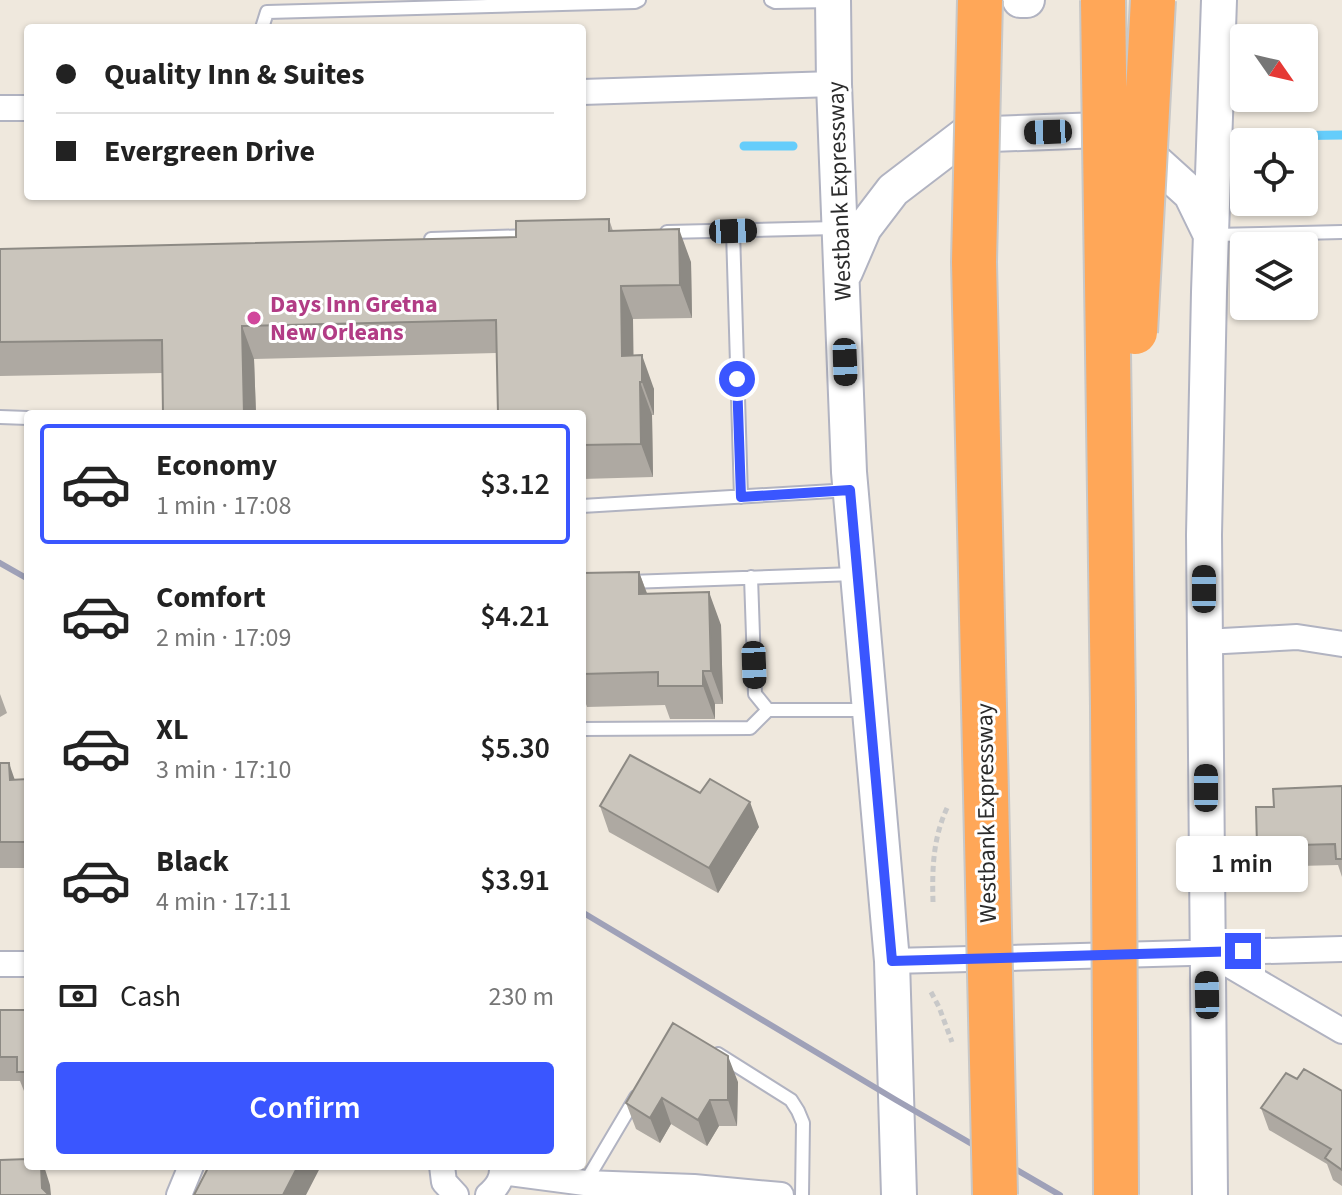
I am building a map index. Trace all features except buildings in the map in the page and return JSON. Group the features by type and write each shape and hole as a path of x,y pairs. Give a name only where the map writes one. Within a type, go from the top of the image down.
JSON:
{"highway":[{"path":"968,0 974,262"},
{"name":"Westbank Expressway","path":"980,0 974,262 995,1195"},
{"path":"1103,0 1116,1195"},
{"path":"1113,706 1153,0"}],"main road":[{"path":"1020,0 1027,0"},
{"path":"1210,1195 1204,520 1219,0"},
{"name":"Westbank Expressway","path":"833,1 850,490 892,961 899,1195"},
{"path":"843,279 864,228 893,190 965,135 1101,130 1149,156 1191,194 1211,235"}],"street":[{"path":"586,92 834,84"},
{"path":"0,108 24,108"},
{"path":"1205,642 1297,637 1342,644"},
{"path":"892,961 1342,949"},
{"path":"1207,952 1342,1031"},
{"path":"0,964 24,964"},
{"path":"179,1195 189,1170"},
{"path":"442,1170 444,1182 456,1195"},
{"path":"488,1195 500,1182 502,1170"},
{"path":"508,1170 650,1190 694,1187 781,1195"}],"lane":[{"path":"266,6 639,0"},
{"path":"771,0 833,1"},
{"path":"653,233 840,227"},
{"path":"733,231 741,497"},
{"path":"1211,235 1342,232"},
{"path":"414,240 541,236"},
{"path":"0,417 24,418"},
{"path":"586,506 850,490"},
{"path":"613,582 858,574"},
{"path":"751,577 755,694 768,710"},
{"path":"586,729 750,728 768,710 870,710"},
{"path":"711,1050 791,1100 798,1111 803,1123 802,1195"},
{"path":"585,1183 640,1091"}],"waterway":[{"path":"1318,135 1342,135"},
{"path":"744,146 793,146"}],"railway":[{"path":"0,563 24,577"},
{"path":"586,914 1060,1195"}],"place":[{"name":"Days Inn Gretna New Orleans","path":"254,318"}],"route":[{"path":"737,379 741,497 850,490 892,961 1243,951"}]}
